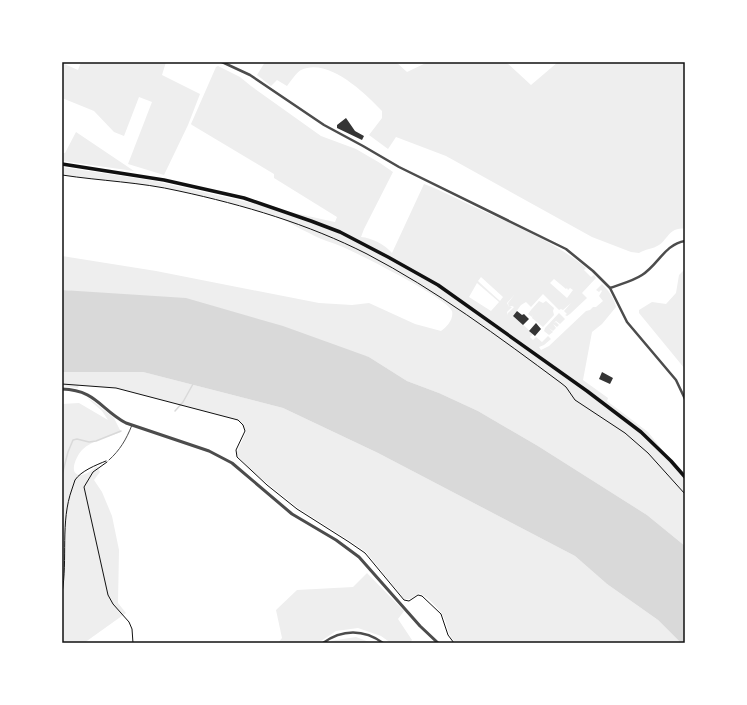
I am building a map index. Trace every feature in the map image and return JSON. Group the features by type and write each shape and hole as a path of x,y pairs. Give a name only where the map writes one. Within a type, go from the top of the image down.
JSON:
{"main road":[{"path":"62,164 164,180 244,198 340,232 438,285 587,391 640,432 671,461 685,477"}],"street":[{"path":"222,62 250,75 324,126 399,167 566,249 593,271 610,288 627,322 676,380 685,399"},
{"path":"610,288 642,275 671,246 685,241"},
{"path":"62,389 78,390 85,393 99,402 118,418 132,425 209,451 232,463 292,514 359,557 414,620 438,643"},
{"path":"323,643 336,635 356,631 378,639 383,643"}],"lane":[{"path":"109,460 118,452 126,440 132,425"}],"path":[{"path":"62,175 154,186 238,205 276,216 312,229 367,254 428,289 561,383 575,400 625,433 637,443 685,494"},
{"path":"62,384 111,387 238,420 241,422 245,431 236,450 236,454 255,475"},
{"path":"62,593 66,509 75,480 86,471 109,460"},
{"path":"109,460 93,472 84,487 108,595 113,604 129,622 132,629 133,643"}],"shaded area":[{"path":"81,62 166,62 162,75 200,94 188,125 164,175 128,164 152,102 139,97 124,136 114,132 94,111 62,98 62,63 78,70"},
{"path":"265,62 396,62 407,72 428,62 506,62 531,85 558,62 685,62 685,229 674,230 659,245 639,253 631,252 592,237 446,156 396,137 388,149 369,135 382,118 382,111 356,87 334,73 323,68 312,67 299,71 287,86 277,80 271,86 257,75"},
{"path":"218,66 240,77 321,136 356,149 393,172 361,237 378,242 392,253 424,184 535,235 575,259 586,268 584,270 591,277 594,275 596,278 582,293 587,298 567,316 565,315 567,314 564,311 571,303 563,310 559,310 543,294 531,307 526,302 521,305 513,316 510,317 514,316 533,334 530,337 533,340 536,337 542,342 548,336 551,339 539,347 541,350 549,346 586,311 596,307 603,301 599,296 602,291 601,290 599,292 596,290 602,284 609,292 616,307 602,324 592,332 583,380 608,398 607,401 648,432 685,478 685,546 647,515 538,446 478,411 439,393 407,381 369,357 62,290 62,256 156,271 319,303 352,305 369,303 415,324 441,331 450,322 452,311 435,296 366,258 317,237 276,216 238,205 165,188 62,175 62,167 155,181 335,222 337,217 274,178 274,174 191,124 216,67","holes":["481,277 503,297 500,301 478,281","554,279 566,289 567,288 568,290 570,288 573,290 567,298 550,283","477,283 499,302 491,311 469,297","512,306 514,307 508,315 507,312 512,307 509,307"]},
{"path":"76,132 134,171 62,161 62,153 65,153"},
{"path":"685,269 685,369 639,313 639,310 652,302 666,304 676,293 679,275"},
{"path":"62,290 186,298 283,326 369,357 407,381 439,393 478,411 538,446 647,515 685,546 685,643 681,643 658,620 607,584 575,556 378,453 283,408 143,372 62,372"},
{"path":"539,301 543,303 546,301 554,308 554,315 543,327 532,318 533,314 532,317 528,314"},
{"path":"559,313 565,319 560,324 556,321 554,323 556,322 559,325 557,327 553,324 556,328 553,331 549,328 553,332 549,335 544,331 545,328"},
{"path":"62,372 143,372 283,408 378,453 575,556 607,584 658,620 681,643 456,643 450,635 443,616 431,601 419,593 410,599 404,599 366,552 298,508 253,472 237,455 246,432 243,425 238,420 116,388 79,385 78,388 62,386"},
{"path":"86,397 114,418 121,432 96,441 82,450 74,464 74,468 77,474 81,475 97,466 100,472 94,480 102,492 112,516 119,550 118,603 126,613 84,643 62,643 62,404 79,403 108,420 102,411"},
{"path":"367,573 404,611 398,619 412,640 410,643 391,643 381,636 358,628 336,631 318,643 278,643 282,638 276,610 297,590 353,587"},
{"path":"356,637 372,643 332,643 330,641"}],"building":[{"path":"346,118 355,131 364,136 362,140 337,128 337,125"},
{"path":"517,311 522,315 524,314 529,319 523,325 513,316"},
{"path":"536,323 541,329 535,336 529,331"},
{"path":"602,372 613,378 610,384 599,379"}],"waterway":[{"path":"175,411 183,402 193,384"},
{"path":"62,475 73,440 77,439 89,442 96,441 121,431"}]}
